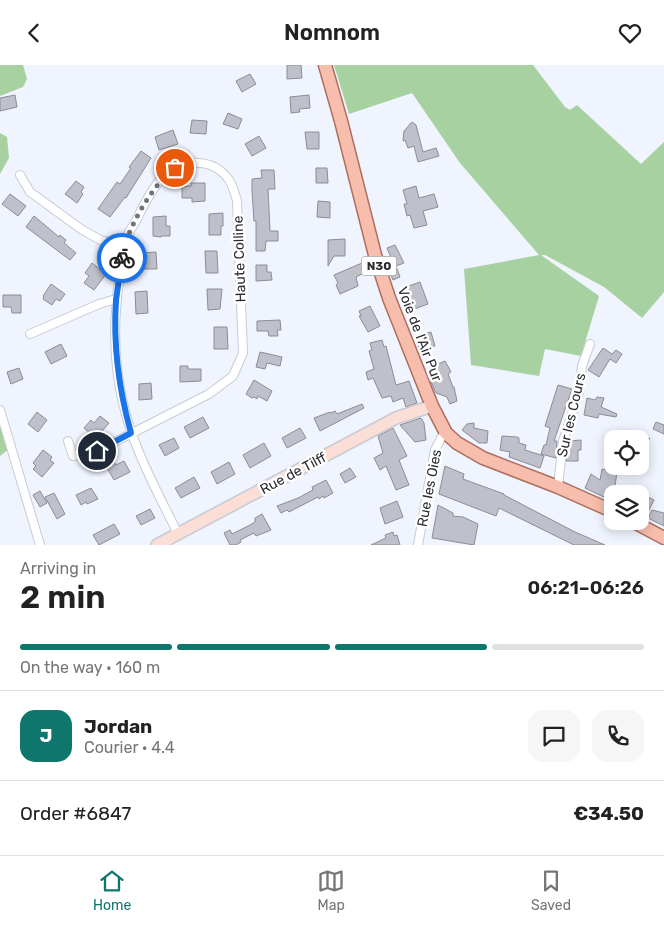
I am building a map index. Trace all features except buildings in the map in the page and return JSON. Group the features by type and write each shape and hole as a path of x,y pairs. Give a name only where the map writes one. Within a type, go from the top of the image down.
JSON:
{"main road":[{"name":"Voie de l'Air Pur","path":"325,65 375,255 432,406 446,433 457,443 483,458 558,487 604,507"},
{"name":"Rue de Tilff","path":"157,545 396,418 432,406"},
{"path":"649,530 664,538"}],"street":[{"name":"Haute Colline","path":"68,441 72,456 97,451 209,394 233,376 243,353 237,201 230,181 219,171 206,164 185,163 165,175 145,203 123,245"},
{"path":"20,175 30,192 81,229 102,241 123,245 116,299 118,376 123,405 140,457 178,534"},
{"path":"30,334 116,299"},
{"name":"Sur les Cours","path":"558,487 563,441 579,393 582,366 590,344"},
{"path":"0,410 40,545"},
{"name":"Rue les Oies","path":"418,545 433,456 438,443 446,433"}],"green space":[{"path":"0,65 23,65 27,79 23,87 0,96"},
{"path":"334,65 533,65 565,107 570,110 577,105 641,164 664,142 664,292 642,318 604,287 545,255 541,255 599,296 581,356 545,349 539,376 471,365 464,269 539,255 460,163 412,93 349,114"},
{"path":"0,133 7,137 9,158 0,174"},
{"path":"0,426 9,449 0,456"}],"way so far":[{"path":"122,258 123,245 145,203 165,175 175,168"}],"route":[{"path":"97,451 131,433 123,405 118,376 116,344 116,299 122,258"}]}
